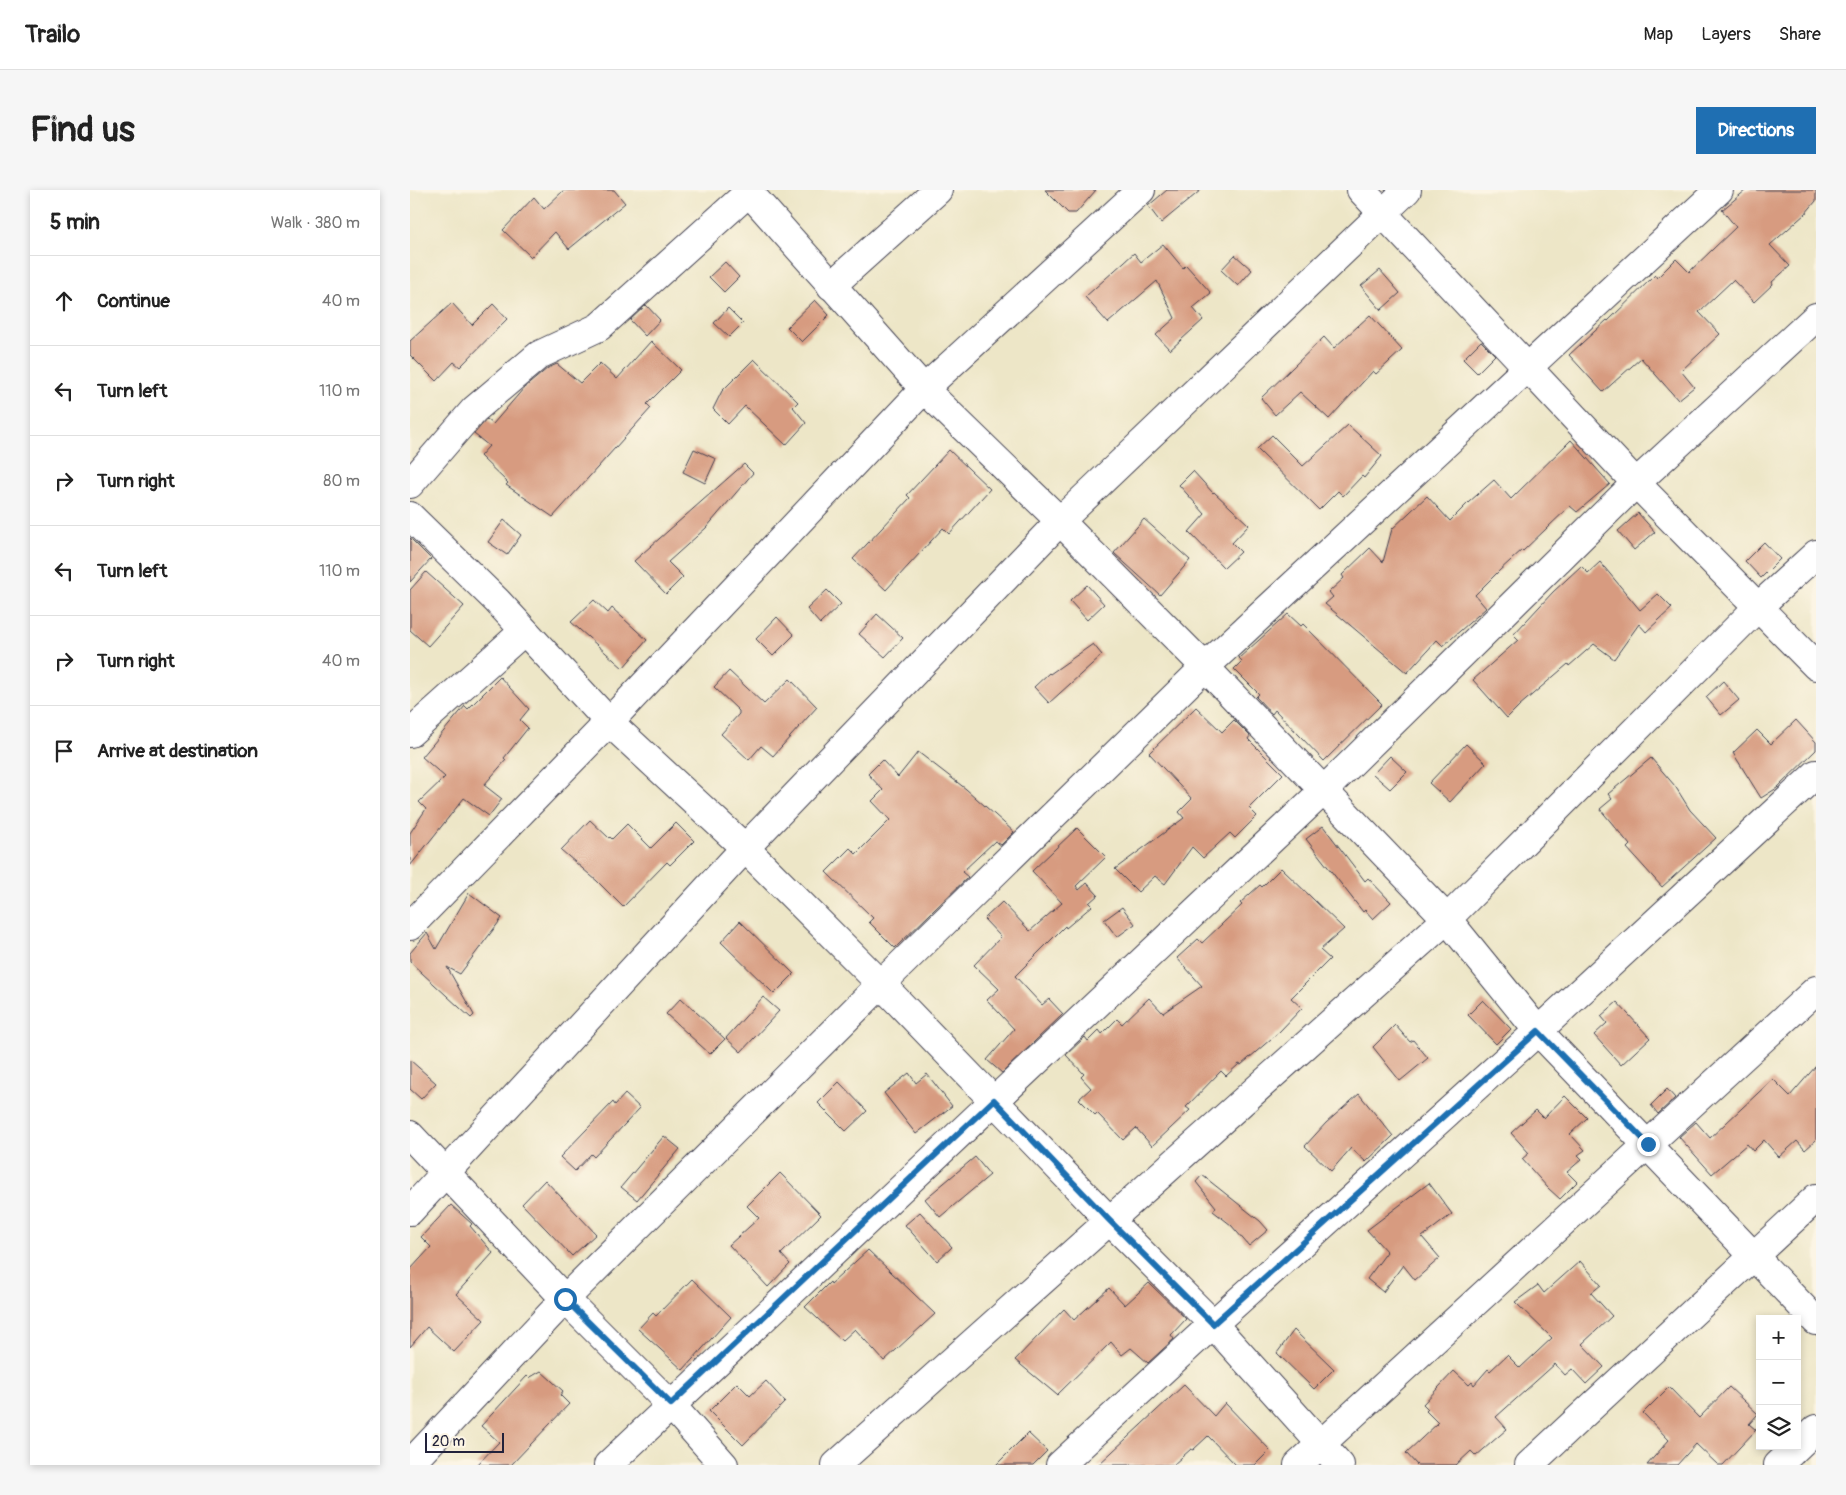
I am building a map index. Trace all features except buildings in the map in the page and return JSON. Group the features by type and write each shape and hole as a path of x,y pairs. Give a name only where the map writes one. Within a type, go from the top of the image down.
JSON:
{"street":[{"path":"831,286 938,190"},
{"path":"410,926 609,722 924,389 1141,190"},
{"path":"1361,190 1636,483 1816,666"},
{"path":"410,1211 745,848 1060,521 1407,190"},
{"path":"410,1464 565,1299 881,984 1204,667 1719,190"},
{"path":"410,484 474,410 539,355 599,327 748,191 924,389 1060,521 1447,919 1538,1031 1816,1321"},
{"path":"608,1465 1323,791 1636,483 1816,317"},
{"path":"410,516 497,601 609,722 745,848 881,984 1109,1220 1213,1324 1340,1465"},
{"path":"836,1465 1447,919 1759,606 1816,554"},
{"path":"410,733 524,631"},
{"path":"1060,1465 1213,1324 1538,1031 1816,774"},
{"path":"1298,1465 1816,990"},
{"path":"410,1136 565,1299 671,1404 724,1465"},
{"path":"1529,1465 1816,1198"},
{"path":"1778,1465 1816,1429"}],"route":[{"path":"565,1299 671,1404 994,1100 1109,1220 1213,1324 1538,1031 1648,1144"}]}
